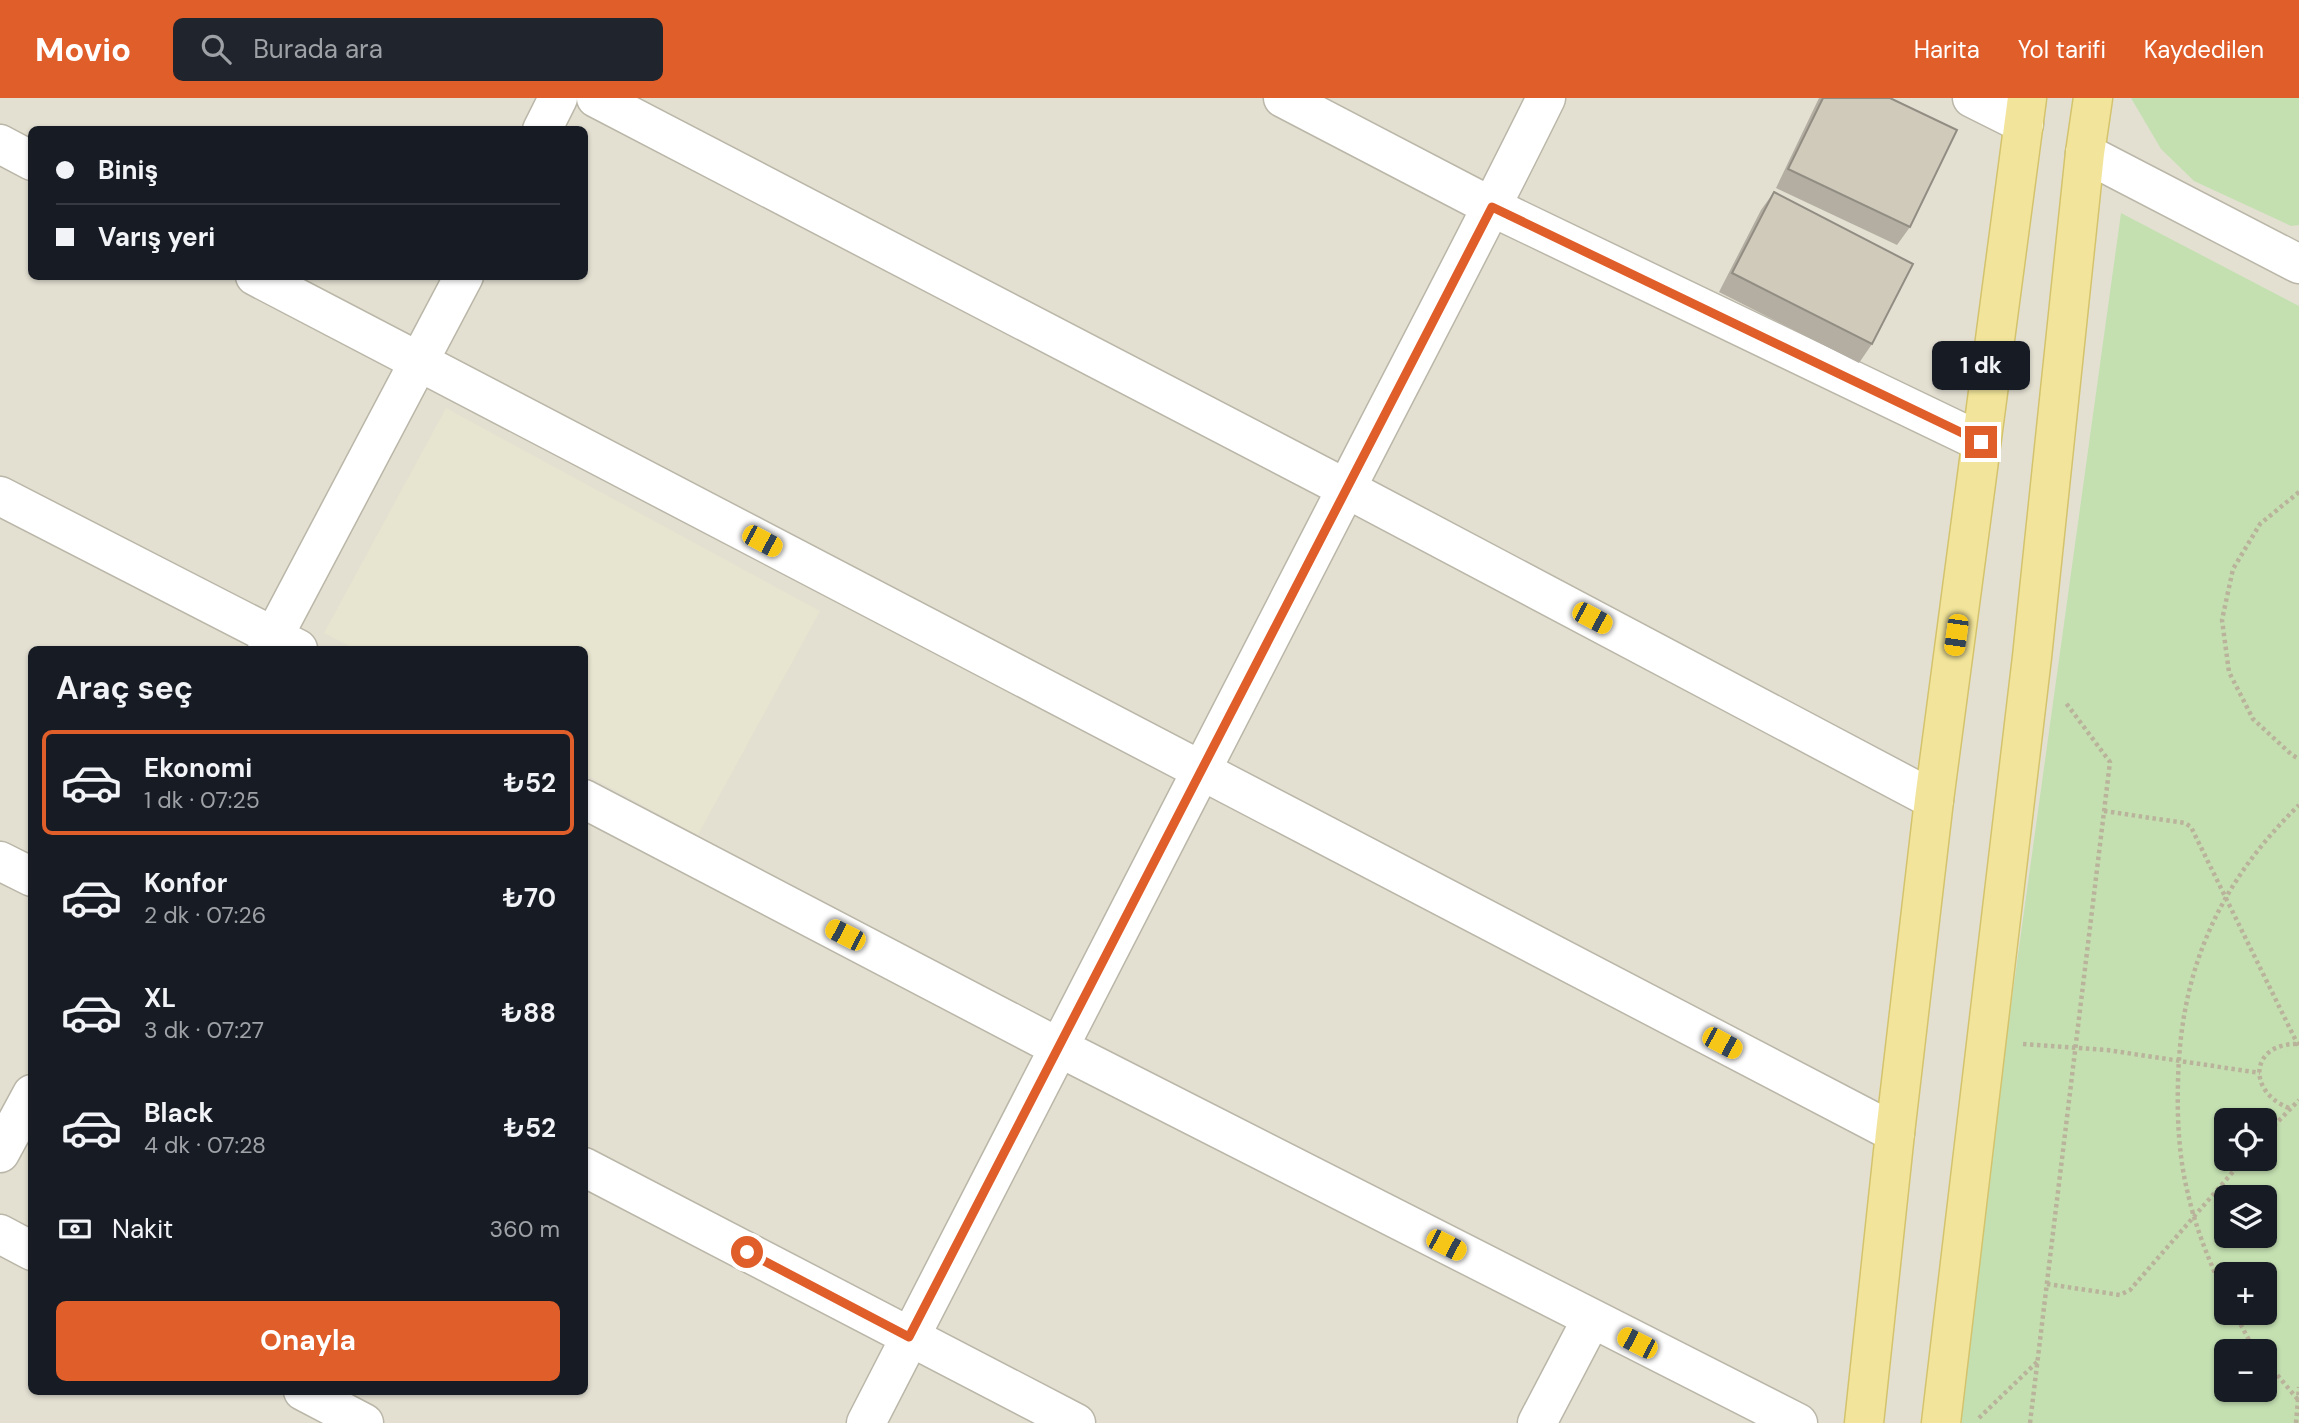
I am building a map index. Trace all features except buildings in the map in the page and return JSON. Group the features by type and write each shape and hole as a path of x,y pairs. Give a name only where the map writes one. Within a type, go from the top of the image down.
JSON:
{"main road":[{"path":"1941,1423 2032,657 2093,98"},
{"path":"1864,1423 1934,800 2026,111"}],"street":[{"path":"543,126 558,98"},
{"path":"596,98 1347,489 1934,800"},
{"path":"1283,98 1492,207 1981,442"},
{"path":"866,1423 1202,773 1546,98"},
{"path":"1972,98 2026,111"},
{"path":"0,144 28,159"},
{"path":"2085,153 2299,264"},
{"path":"263,280 1895,1133"},
{"path":"0,496 279,645 462,280"},
{"path":"588,801 1058,1047 1798,1423"},
{"path":"0,861 28,875"},
{"path":"0,1153 28,1101"},
{"path":"588,1169 1076,1423"},
{"path":"0,1234 28,1249"},
{"path":"1537,1423 1591,1320"},
{"path":"311,1395 364,1423"}],"path":[{"path":"2299,492 2260,524 2253,535 2233,569 2222,620 2229,672 2253,719 2299,759"},
{"path":"2030,1423 2110,762 2032,657"},
{"path":"2214,1272 2188,1195 2179,1147 2179,1037 2195,964 2210,925 2249,860 2299,805"},
{"path":"2104,810 2185,822 2192,827 2298,1046 2276,1047 2262,1062 2260,1073 2265,1093 2272,1100 2289,1108"},
{"path":"2012,1043 2107,1050 2260,1073"},
{"path":"2277,1121 2299,1100"},
{"path":"2047,1284 2120,1294 2130,1290 2234,1171"},
{"path":"1974,1423 2038,1361"},
{"path":"2277,1374 2299,1400"},
{"path":"2296,1423 2299,1387"}],"shaded area":[{"path":"0,98 2299,98 2299,1423 0,1423"},
{"path":"446,408 820,611 698,835 588,776 588,646 349,646 324,633"}],"green space":[{"path":"2131,98 2299,98 2299,225 2291,226 2194,181 2161,149"},
{"path":"2121,213 2299,306 2299,1423 1953,1423"}],"route":[{"path":"747,1252 909,1337 1492,207 1981,442"}]}
